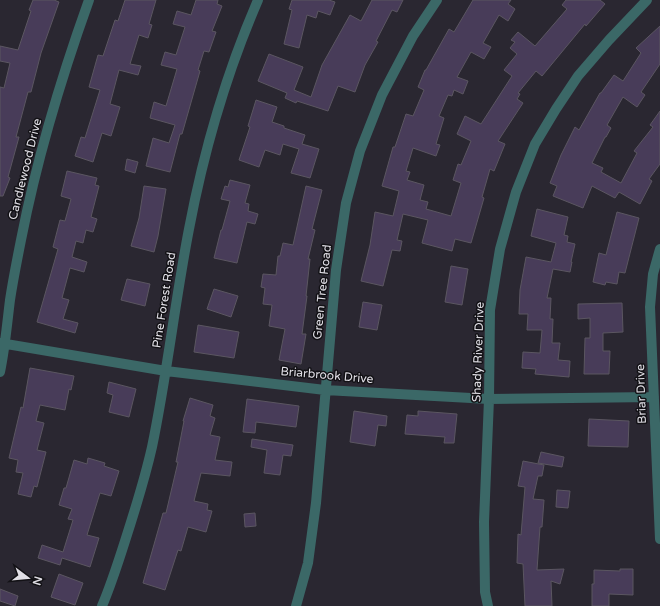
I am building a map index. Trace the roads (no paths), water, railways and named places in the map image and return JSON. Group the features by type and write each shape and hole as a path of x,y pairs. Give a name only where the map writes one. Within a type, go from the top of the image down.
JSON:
{"street":[{"name":"Candlewood Drive","path":"0,372 10,298 37,170 58,92 89,0"},
{"name":"Pine Forest Road","path":"102,606 110,589 136,507 152,447 166,371 182,264 207,143 238,49 258,0"},
{"name":"Green Tree Road","path":"296,606 308,563 316,503 336,270 346,204 360,151 382,95 413,36 437,0"},
{"name":"Shady River Drive","path":"488,606 485,592 484,522 490,398 490,310 500,249 516,192 535,144 578,76 609,40 647,0"},
{"name":"Briar Drive","path":"660,249 653,274 650,307 660,539"},
{"name":"Briarbrook Drive","path":"3,344 166,371 325,390 490,398 654,397"}]}
